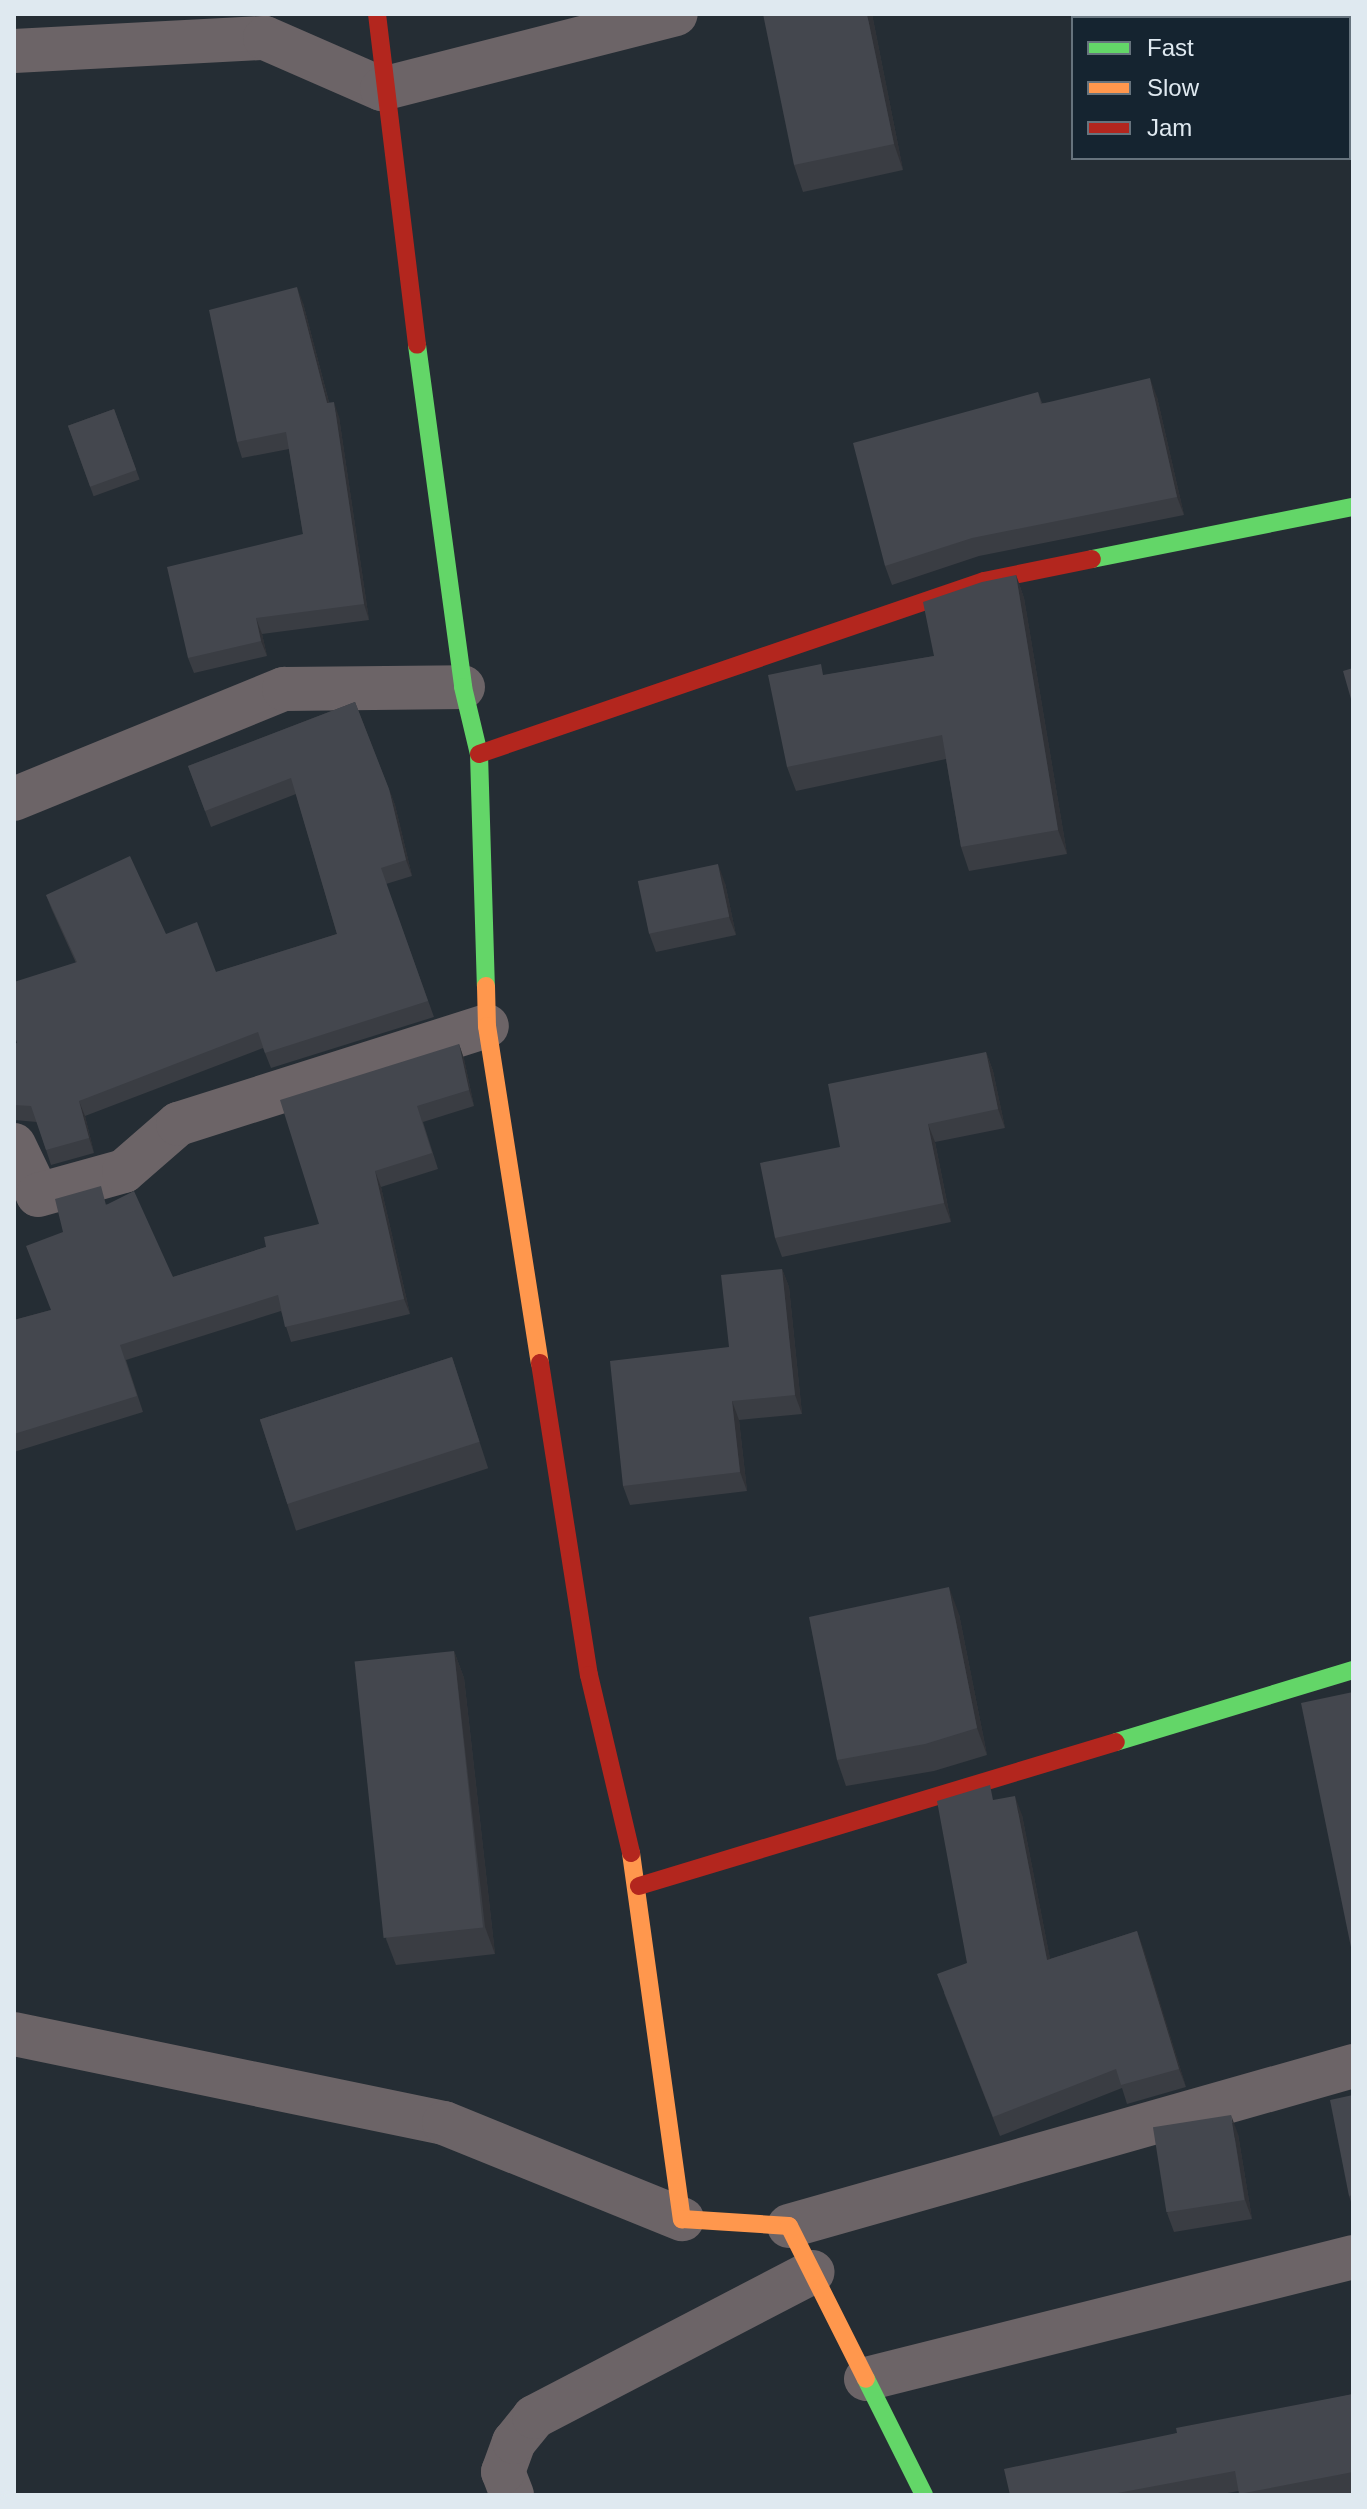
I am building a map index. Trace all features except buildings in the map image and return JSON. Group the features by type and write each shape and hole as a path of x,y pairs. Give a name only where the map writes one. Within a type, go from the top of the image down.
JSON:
{"street":[{"path":"377,14 382,89 463,687 479,754 487,1026 589,1675 639,1886 682,2219"},
{"path":"14,51 265,38 382,89 676,14"},
{"path":"479,754 984,581 1353,507"},
{"path":"14,799 284,689 463,687"},
{"path":"14,1145 38,1195 124,1171 178,1124 487,1026"},
{"path":"639,1886 1353,1670"},
{"path":"14,2034 444,2123 682,2219 789,2226 1353,2066"},
{"path":"789,2226 924,2495"},
{"path":"866,2379 1353,2257"},
{"path":"512,2495 503,2472 514,2442 534,2417 812,2272"}],"traffic: fast":[{"path":"417,345 463,687 479,754 486,986"},
{"path":"1092,559 1353,507"},
{"path":"1116,1742 1353,1670"},
{"path":"866,2379 924,2495"}],"traffic: slow":[{"path":"486,986 487,1026 540,1363"},
{"path":"631,1853 682,2219 789,2226 866,2379"}],"traffic: jam":[{"path":"377,14 417,345"},
{"path":"479,754 984,581 1092,559"},
{"path":"540,1363 589,1675 631,1853"},
{"path":"639,1886 1116,1742"}]}
